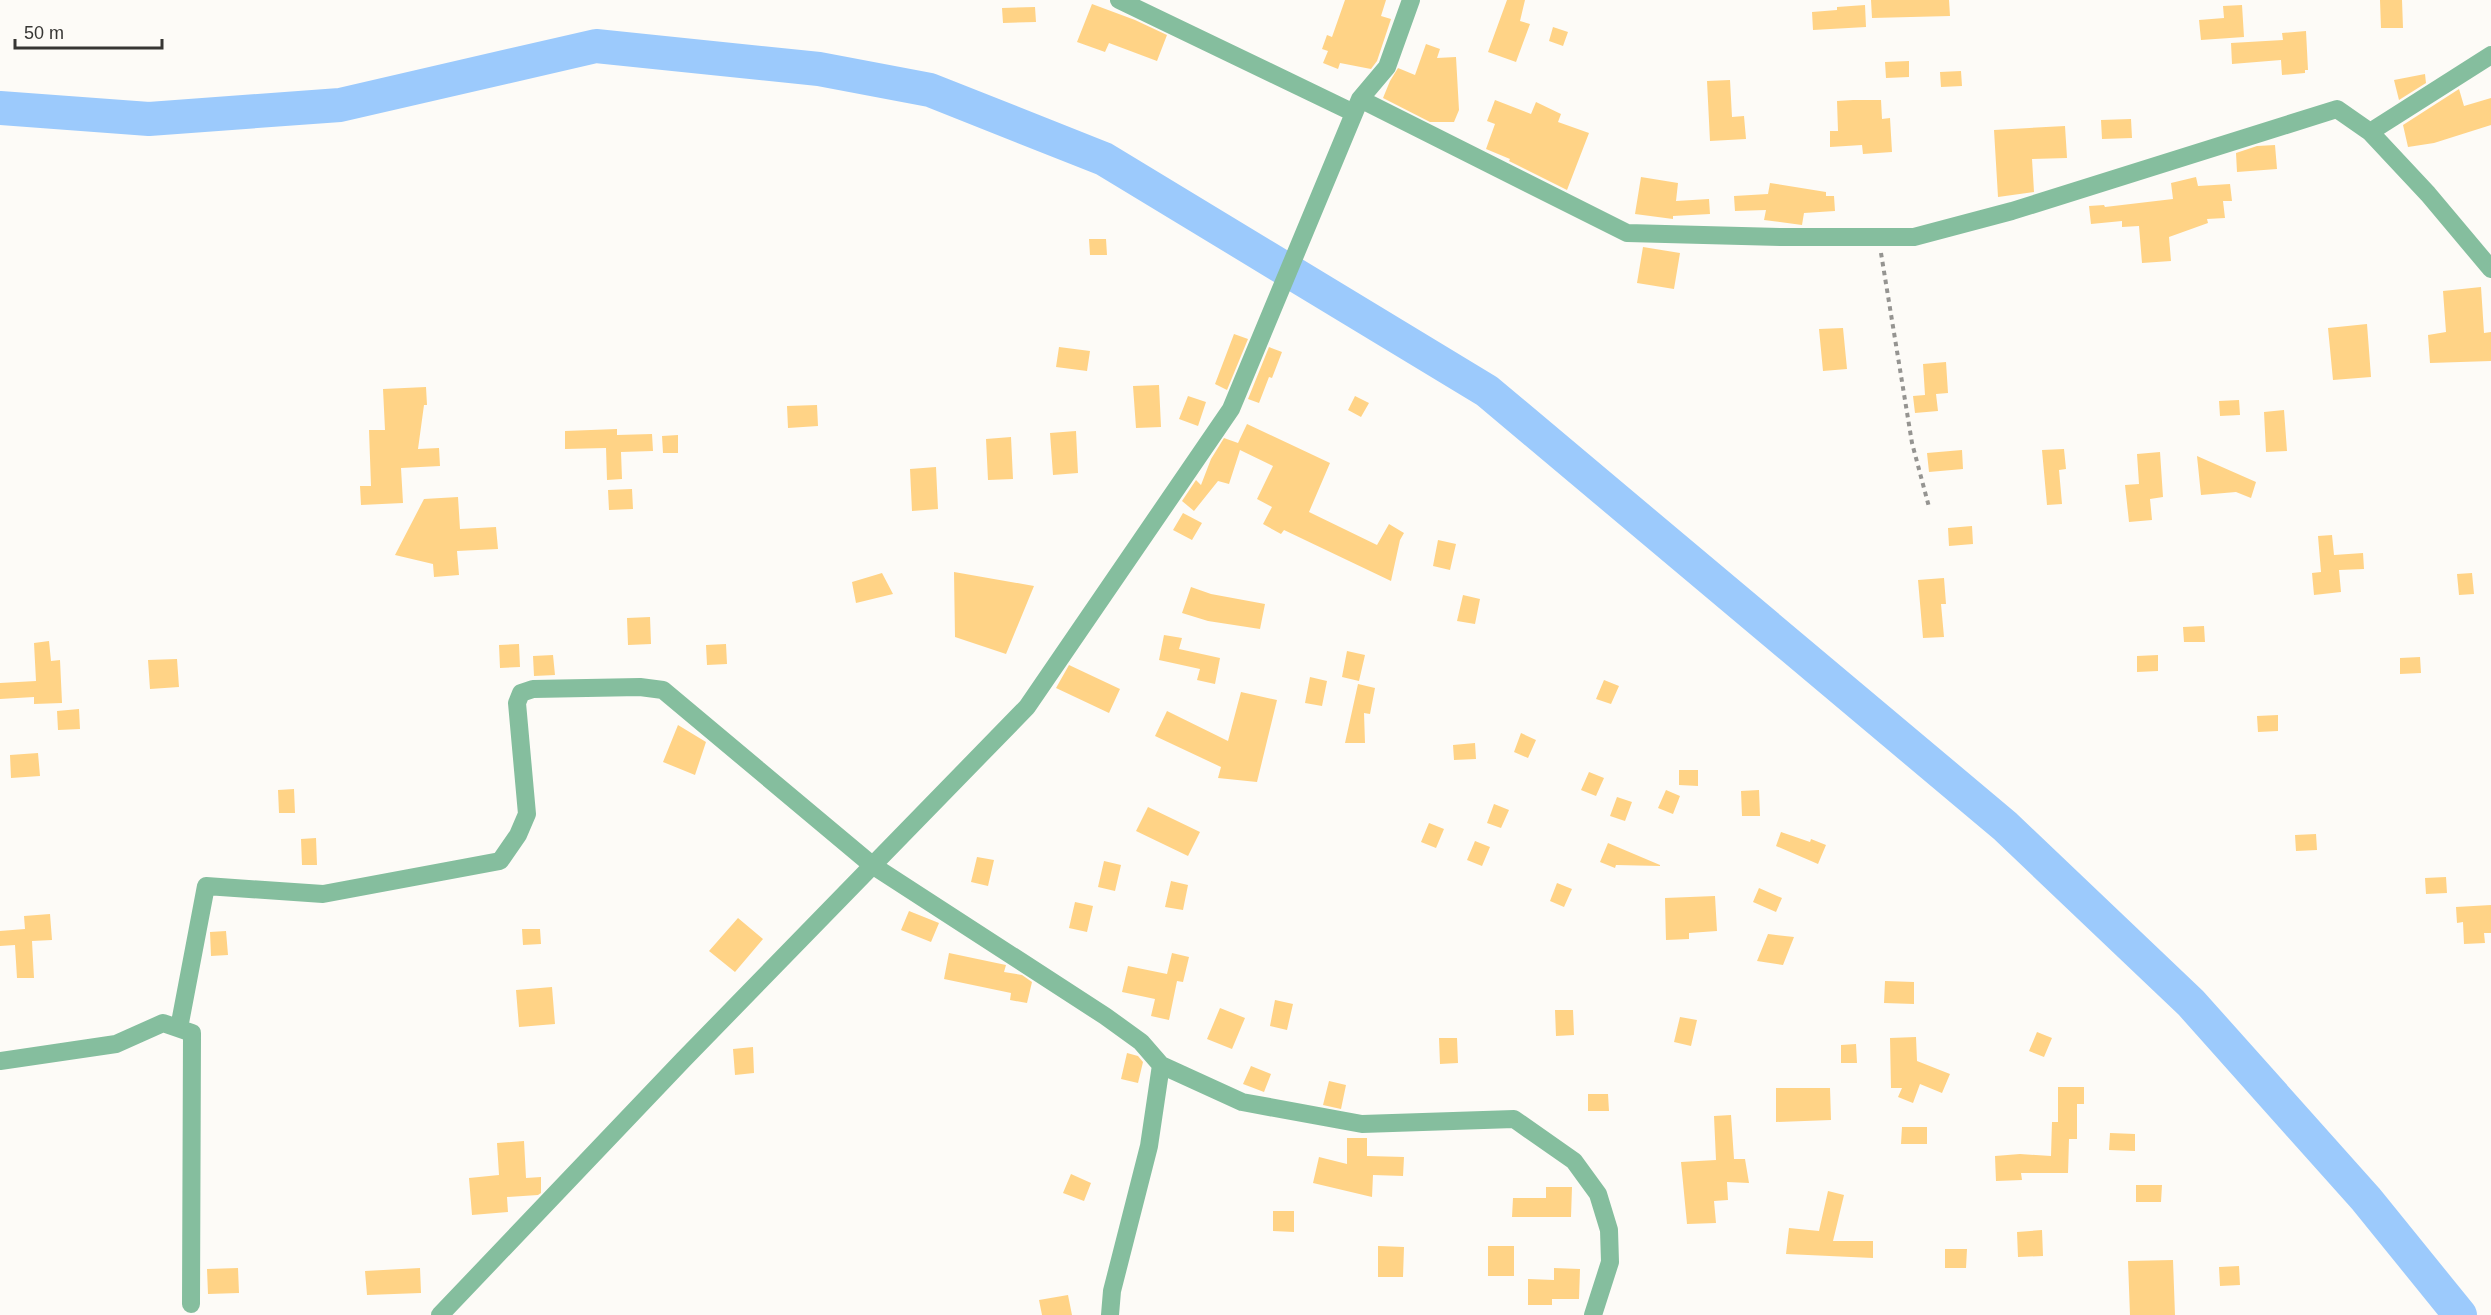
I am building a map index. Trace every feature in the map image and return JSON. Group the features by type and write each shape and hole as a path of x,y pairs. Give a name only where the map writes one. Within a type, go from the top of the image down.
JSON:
{"street":[{"path":"1119,0 1357,106 1627,233 1914,237 2012,211 2337,109 2370,132 2428,194 2491,269"},
{"path":"440,1315 674,1069 1027,707 1232,409 1357,106 1388,67 1411,0"},
{"path":"2370,132 2491,55"},
{"path":"179,1028 207,886 323,894 500,861 518,835 527,814 517,703 520,693 533,689 640,687 663,690 872,865 1104,1016 1141,1042 1161,1065 1242,1102 1362,1124 1514,1119 1574,1161 1598,1194 1609,1230 1610,1262 1593,1315"},
{"path":"0,1061 116,1044 163,1023 192,1033 191,1304"},
{"path":"1110,1315 1112,1291 1149,1146 1161,1065"}],"path":[{"path":"1879,238 1912,442 1929,507"}],"building":[{"path":"1345,0 1386,0 1381,16 1391,19 1377,61 1371,69 1340,63 1338,69 1323,63 1328,51 1322,49 1327,35 1332,37"},
{"path":"1507,0 1525,0 1520,21 1530,24 1516,62 1488,52"},
{"path":"1871,0 1949,0 1950,16 1872,18"},
{"path":"2380,0 2402,0 2403,28 2381,28"},
{"path":"1092,4 1167,35 1157,61 1109,43 1105,52 1077,42"},
{"path":"1865,5 1866,27 1813,30 1812,12"},
{"path":"2242,5 2244,37 2201,40 2199,20 2224,18 2223,6"},
{"path":"1035,7 1036,22 1003,23 1002,8"},
{"path":"1553,27 1568,32 1563,46 1549,41"},
{"path":"2306,31 2308,70 2305,70 2305,73 2282,75 2281,60 2232,64 2231,43 2283,40 2282,33"},
{"path":"1426,44 1440,49 1437,58 1456,57 1459,110 1454,122 1430,122 1383,98 1398,68 1415,75"},
{"path":"1909,61 1909,77 1886,78 1885,62"},
{"path":"1961,71 1962,86 1941,87 1940,72"},
{"path":"2425,74 2426,83 2399,100 2394,80"},
{"path":"1730,80 1732,117 1744,116 1746,139 1710,141 1707,81"},
{"path":"2459,89 2464,106 2491,98 2491,125 2434,143 2408,147 2403,125"},
{"path":"1495,100 1531,114 1536,102 1561,114 1558,122 1589,133 1567,190 1509,161 1510,159 1486,149 1495,124 1487,121"},
{"path":"1881,100 1882,119 1890,118 1892,152 1863,154 1862,145 1830,147 1830,131 1838,131 1837,101"},
{"path":"2131,119 2132,138 2102,139 2101,120"},
{"path":"2065,126 2067,158 2032,159 2034,192 1998,197 1994,130"},
{"path":"2275,145 2277,169 2237,172 2236,153 2257,146"},
{"path":"1641,177 1678,183 1676,201 1709,199 1710,214 1673,216 1673,219 1635,214"},
{"path":"2196,177 2198,186 2230,184 2232,201 2223,201 2225,218 2207,219 2208,223 2169,237 2171,261 2142,263 2139,226 2122,227 2122,221 2091,224 2089,206 2104,205 2105,207 2173,199 2171,183"},
{"path":"1770,183 1826,192 1826,196 1834,196 1835,211 1804,213 1802,225 1764,220 1766,210 1735,211 1734,196 1768,194"},
{"path":"1089,239 1106,239 1107,255 1090,255"},
{"path":"1643,247 1680,253 1674,289 1637,283"},
{"path":"2481,287 2484,333 2491,332 2491,361 2430,363 2428,335 2446,332 2443,291"},
{"path":"2367,324 2371,377 2333,380 2328,328"},
{"path":"1843,328 1847,369 1823,371 1819,329"},
{"path":"1234,334 1248,339 1227,390 1215,384"},
{"path":"1059,347 1090,351 1087,371 1056,367"},
{"path":"1269,347 1282,352 1259,403 1248,399"},
{"path":"1946,362 1948,393 1936,394 1938,411 1915,413 1913,396 1925,395 1923,364"},
{"path":"1159,385 1161,427 1136,428 1133,386"},
{"path":"426,387 427,405 424,405 418,449 439,448 440,466 401,468 403,503 361,505 360,486 371,486 369,430 385,430 383,389"},
{"path":"1188,396 1206,402 1198,426 1179,419"},
{"path":"1355,396 1369,403 1361,417 1348,410"},
{"path":"2239,400 2240,415 2220,416 2219,401"},
{"path":"817,405 818,426 788,428 787,406"},
{"path":"2284,410 2287,451 2266,452 2264,412"},
{"path":"1247,424 1330,463 1309,512 1377,545 1389,524 1404,533 1400,540 1391,581 1284,530 1281,534 1263,524 1272,507 1257,499 1273,466 1240,450 1229,484 1218,481 1194,511 1182,501 1196,480 1201,485 1211,459 1224,438 1238,443"},
{"path":"617,429 617,435 652,434 653,451 621,452 622,479 607,480 606,448 565,449 565,431"},
{"path":"1076,431 1078,473 1053,475 1050,433"},
{"path":"678,435 678,453 663,453 662,436"},
{"path":"1011,437 1013,479 988,480 986,439"},
{"path":"2064,449 2066,469 2059,470 2062,504 2047,505 2042,450"},
{"path":"1962,450 1963,469 1929,472 1927,453"},
{"path":"2160,452 2163,497 2150,499 2152,520 2129,522 2125,485 2139,484 2137,454"},
{"path":"2197,456 2256,482 2251,498 2236,492 2201,495"},
{"path":"936,467 938,509 912,511 910,469"},
{"path":"632,489 633,509 609,510 608,490"},
{"path":"458,497 460,529 496,527 498,549 457,551 459,575 434,577 433,564 395,555 424,499"},
{"path":"1183,513 1202,523 1192,540 1173,530"},
{"path":"1972,526 1973,544 1949,546 1948,528"},
{"path":"2332,535 2334,555 2363,553 2364,569 2339,570 2341,592 2314,595 2312,573 2321,572 2318,536"},
{"path":"1438,540 1456,544 1450,570 1433,566"},
{"path":"954,572 1034,586 1006,654 955,637"},
{"path":"882,573 893,594 856,603 852,582"},
{"path":"2472,573 2474,594 2459,595 2457,574"},
{"path":"1944,578 1946,604 1941,604 1944,637 1923,638 1918,580"},
{"path":"1191,587 1211,594 1265,604 1260,629 1208,621 1182,613"},
{"path":"1463,595 1480,599 1475,624 1457,621"},
{"path":"650,617 651,644 628,645 627,618"},
{"path":"2204,626 2205,642 2184,642 2183,627"},
{"path":"1164,635 1182,638 1179,649 1220,658 1215,684 1197,680 1200,669 1159,660"},
{"path":"49,641 51,661 60,660 62,703 34,704 34,697 0,699 0,683 36,681 34,643"},
{"path":"519,644 520,667 500,668 499,645"},
{"path":"726,644 727,664 707,665 706,645"},
{"path":"1347,651 1365,655 1359,681 1342,677"},
{"path":"553,655 555,675 534,676 533,656"},
{"path":"2158,655 2158,671 2137,672 2137,656"},
{"path":"2420,657 2421,673 2400,674 2400,658"},
{"path":"177,659 179,687 150,689 148,660"},
{"path":"1069,665 1120,689 1109,713 1056,688"},
{"path":"1310,677 1327,681 1322,706 1305,703"},
{"path":"1604,680 1619,686 1611,704 1596,699"},
{"path":"1358,684 1375,688 1370,714 1364,713 1365,743 1345,743"},
{"path":"1241,692 1277,700 1257,782 1218,778 1221,767 1155,736 1167,711 1228,741"},
{"path":"79,709 80,729 58,730 57,711"},
{"path":"2278,715 2278,731 2258,732 2257,716"},
{"path":"678,725 706,742 695,775 663,762"},
{"path":"1521,733 1536,740 1528,758 1514,752"},
{"path":"1475,743 1476,759 1454,760 1453,745"},
{"path":"38,753 40,776 11,778 10,755"},
{"path":"1679,770 1698,770 1698,786 1679,785"},
{"path":"1589,772 1604,778 1596,796 1581,790"},
{"path":"294,789 295,813 279,813 278,790"},
{"path":"1666,790 1680,796 1673,814 1658,808"},
{"path":"1759,790 1760,816 1742,816 1741,791"},
{"path":"1617,797 1632,802 1625,821 1610,816"},
{"path":"1494,804 1509,810 1501,828 1487,823"},
{"path":"1148,807 1200,832 1188,856 1136,831"},
{"path":"1429,823 1444,829 1436,848 1421,842"},
{"path":"1781,832 1826,845 1818,864 1776,846"},
{"path":"2316,834 2317,850 2296,851 2295,835"},
{"path":"316,838 317,865 302,865 301,839"},
{"path":"1475,841 1490,847 1482,866 1467,860"},
{"path":"1608,843 1660,866 1616,865 1615,868 1600,862"},
{"path":"977,857 994,860 988,886 971,882"},
{"path":"1104,861 1121,865 1115,891 1098,887"},
{"path":"2446,877 2447,893 2426,894 2425,878"},
{"path":"1171,881 1188,885 1183,910 1165,907"},
{"path":"1557,883 1572,889 1564,907 1550,901"},
{"path":"1759,888 1782,898 1776,912 1753,902"},
{"path":"1715,896 1717,931 1689,933 1689,939 1666,940 1665,898"},
{"path":"1075,902 1093,906 1087,932 1069,928"},
{"path":"2491,905 2491,933 2484,933 2485,943 2464,944 2463,922 2457,923 2456,907"},
{"path":"909,911 939,923 931,942 901,930"},
{"path":"50,914 52,940 32,941 34,978 17,978 15,945 0,946 0,931 25,929 24,916"},
{"path":"738,918 763,939 735,972 709,951"},
{"path":"522,929 540,929 541,944 523,945"},
{"path":"226,931 228,955 211,956 210,932"},
{"path":"1768,934 1794,937 1783,965 1757,961"},
{"path":"949,953 1006,965 1004,972 1022,975 1032,982 1027,1003 1010,1000 1011,993 944,979"},
{"path":"1172,953 1189,957 1183,982 1177,981 1169,1020 1151,1016 1155,999 1122,992 1128,966 1167,974"},
{"path":"1885,981 1914,982 1914,1004 1884,1003"},
{"path":"552,987 555,1024 519,1027 516,990"},
{"path":"1275,1000 1293,1004 1287,1030 1270,1026"},
{"path":"1220,1008 1245,1018 1232,1049 1207,1039"},
{"path":"1555,1010 1573,1010 1574,1035 1556,1036"},
{"path":"1680,1017 1697,1020 1691,1046 1674,1042"},
{"path":"2037,1032 2052,1038 2044,1057 2029,1051"},
{"path":"1916,1037 1917,1061 1950,1074 1942,1093 1920,1084 1913,1103 1898,1097 1902,1088 1891,1088 1890,1038"},
{"path":"1439,1038 1457,1038 1458,1063 1440,1064"},
{"path":"1856,1044 1857,1063 1841,1063 1841,1045"},
{"path":"753,1047 754,1073 735,1075 733,1049"},
{"path":"1127,1053 1138,1056 1143,1062 1138,1083 1121,1079"},
{"path":"1251,1066 1271,1074 1264,1092 1243,1084"},
{"path":"1329,1081 1346,1085 1341,1109 1323,1105"},
{"path":"2058,1087 2084,1087 2084,1104 2077,1104 2077,1139 2069,1139 2068,1173 2021,1173 2022,1180 1996,1181 1995,1156 2020,1154 2051,1156 2052,1122 2058,1122"},
{"path":"1776,1088 1830,1088 1831,1120 1776,1122"},
{"path":"1588,1094 1608,1094 1609,1111 1588,1111"},
{"path":"1731,1115 1734,1159 1745,1159 1749,1183 1727,1182 1728,1200 1714,1201 1716,1223 1687,1224 1681,1162 1716,1160 1714,1116"},
{"path":"1902,1127 1927,1127 1927,1144 1901,1144"},
{"path":"2110,1133 2135,1134 2135,1151 2109,1150"},
{"path":"1347,1138 1367,1138 1367,1156 1404,1157 1403,1176 1373,1175 1372,1197 1313,1183 1319,1157 1347,1164"},
{"path":"524,1141 526,1178 541,1177 541,1193 507,1197 508,1212 472,1215 469,1178 499,1175 497,1143"},
{"path":"1071,1174 1091,1183 1084,1201 1063,1193"},
{"path":"2136,1185 2162,1185 2161,1202 2136,1202"},
{"path":"1546,1187 1572,1187 1571,1217 1512,1217 1513,1198 1546,1198"},
{"path":"1828,1191 1844,1195 1833,1241 1873,1241 1873,1258 1786,1254 1789,1228 1819,1231"},
{"path":"1273,1211 1294,1211 1294,1232 1273,1231"},
{"path":"2042,1230 2043,1256 2018,1257 2017,1232"},
{"path":"1378,1246 1404,1247 1403,1277 1378,1277"},
{"path":"1488,1246 1514,1246 1514,1276 1488,1276"},
{"path":"1945,1249 1967,1249 1966,1268 1945,1268"},
{"path":"2173,1260 2175,1315 2130,1315 2128,1261"},
{"path":"2239,1266 2240,1285 2220,1286 2219,1267"},
{"path":"238,1268 239,1293 208,1294 207,1269"},
{"path":"420,1268 421,1293 367,1295 365,1271"},
{"path":"1554,1268 1580,1269 1579,1299 1552,1299 1552,1305 1528,1305 1528,1279 1554,1280"},
{"path":"1068,1295 1072,1315 1042,1315 1039,1300"}],"waterway":[{"path":"0,108 149,119 340,105 596,46 819,69 930,90 1104,159 1487,391 2005,826 2191,1003 2366,1199 2460,1315"}]}
